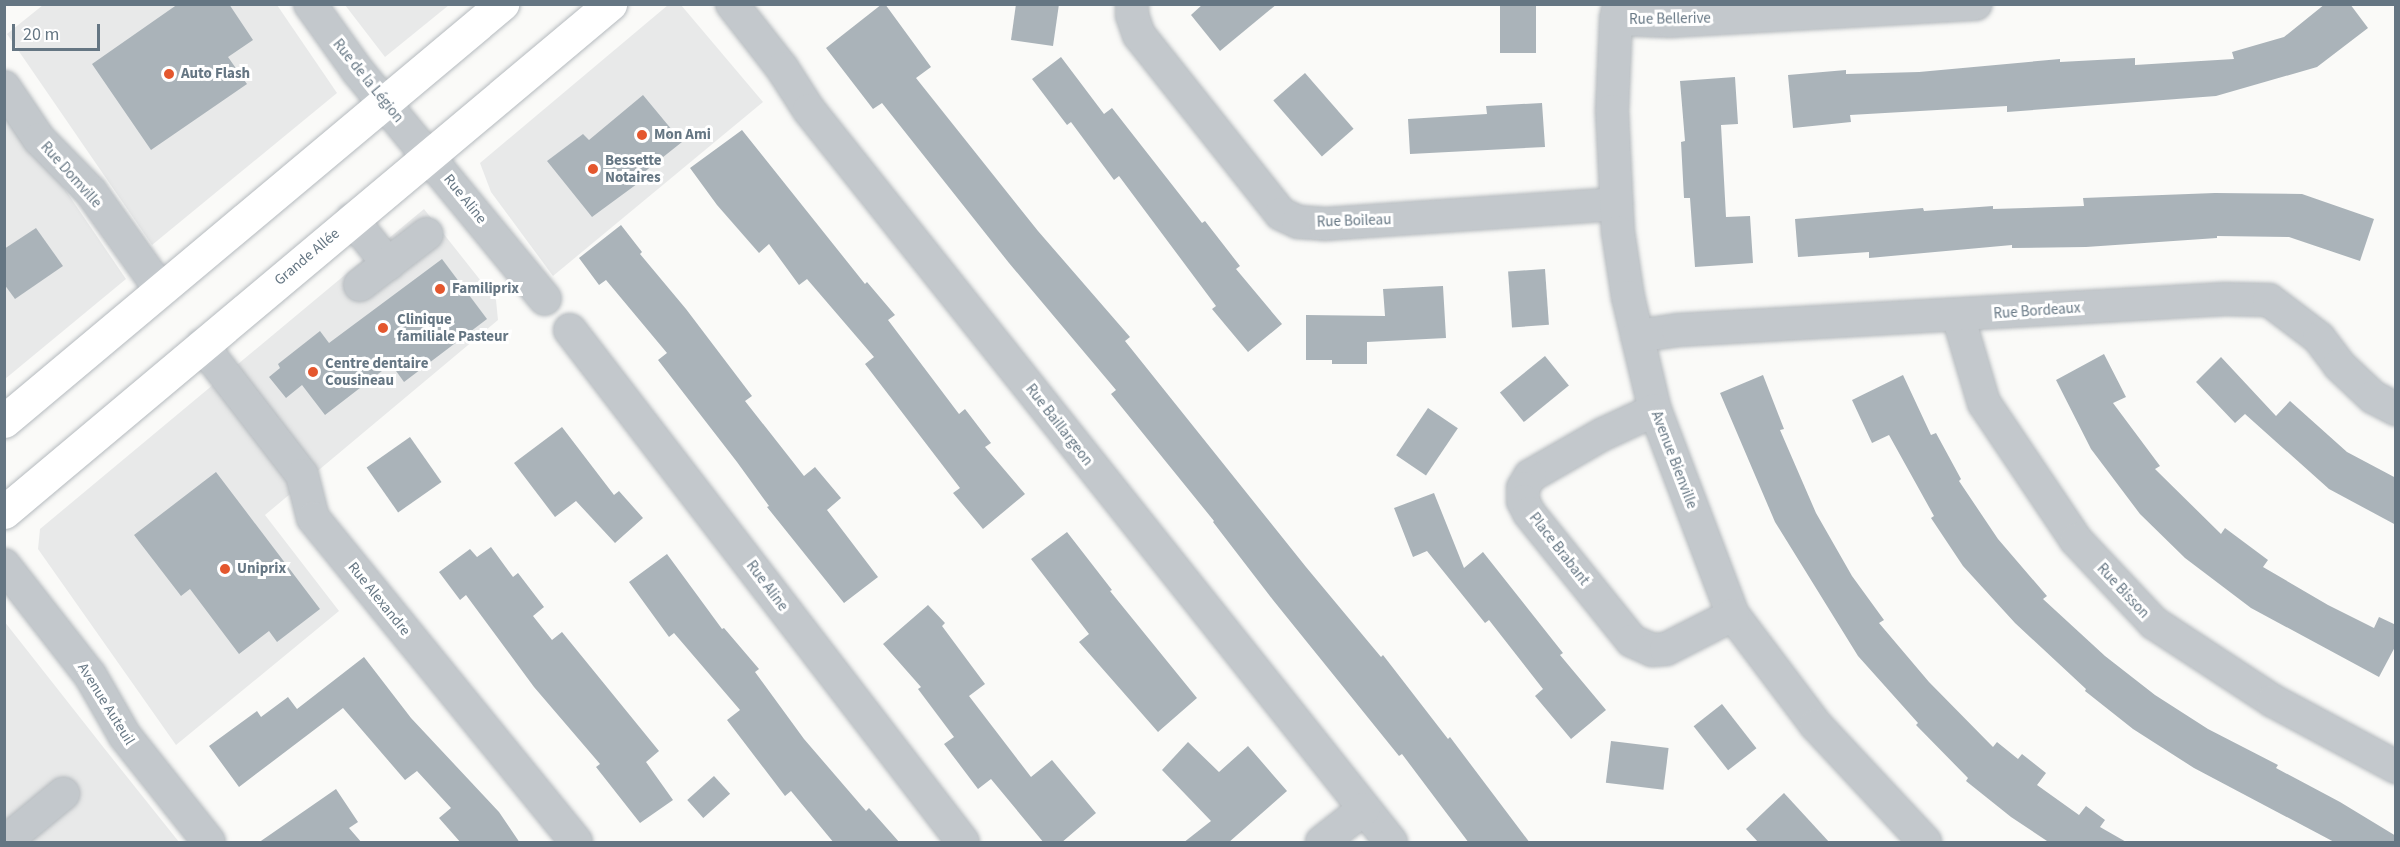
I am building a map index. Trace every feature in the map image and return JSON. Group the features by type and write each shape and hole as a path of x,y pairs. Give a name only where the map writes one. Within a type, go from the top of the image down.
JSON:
{"main road":[{"path":"4,421 502,4"},
{"name":"Grande Allée","path":"4,512 610,4"}],"street":[{"name":"Rue de la Légion","path":"310,4 340,49 430,155"},
{"name":"Rue Baillargeon","path":"732,4 782,68 824,128 1391,843"},
{"name":"Rue Boileau","path":"1132,4 1132,15 1139,35 1281,214 1298,222 1325,224 1616,204"},
{"name":"Rue Bellerive","path":"1617,12 1652,21 1976,4"},
{"name":"Avenue Bienville","path":"1617,12 1612,149 1616,204 1622,262 1636,336 1655,410 1733,615 1816,725 1925,843"},
{"name":"Rue Domville","path":"4,87 39,139 91,192 160,290"},
{"name":"Rue Aline","path":"430,155 545,299"},
{"path":"352,219 388,264"},
{"path":"360,285 427,234"},
{"name":"Rue Bordeaux","path":"1636,336 1678,330 1958,316 2225,299 2269,300 2319,338 2339,365 2373,397 2396,409"},
{"name":"Rue Bisson","path":"1958,316 1984,403 2076,540 2154,623 2273,701 2396,767"},
{"name":"Rue Aline","path":"570,330 963,843"},
{"name":"Rue Alexandre","path":"202,345 302,476 313,518 576,843"},
{"name":"Place Brabant","path":"1655,410 1603,434 1530,476 1522,488 1523,501 1529,513 1632,641 1652,650 1666,649 1733,615"},
{"name":"Avenue Auteuil","path":"4,565 90,675 125,736 209,843"},
{"path":"17,832 63,794"},
{"path":"1322,843 1364,809"}],"shaded area":[{"path":"43,5 277,5 337,93 152,245 7,34"},
{"path":"345,5 449,5 385,57"},
{"path":"668,5 681,5 763,102 553,276 491,192 480,163"},
{"path":"4,100 126,279 5,379 4,379"},
{"path":"424,209 496,300 498,320 265,515 339,611 176,745 38,549 40,529"},
{"path":"4,621 104,748 179,842 5,842"}],"building":[{"name":"Auto Flash","path":"178,4 229,4 253,40 228,57 247,84 151,150 92,64"},
{"path":"885,4 931,67 916,78 1038,231 1130,337 1125,341 1306,567 1381,657 1383,655 1448,739 1450,737 1530,843 1469,843 1402,754 1399,756 1111,394 1116,390 1009,263 882,103 873,109 826,48"},
{"path":"1016,4 1059,4 1053,46 1011,40"},
{"path":"1203,4 1277,4 1220,51 1191,15"},
{"path":"1500,4 1536,4 1536,53 1500,53"},
{"path":"2325,4 2350,4 2368,28 2317,67 2216,96 2007,112 2007,106 1850,115 1851,122 1793,128 1788,75 1846,70 1846,74 1919,72 2060,59 2060,62 2135,58 2135,65 2234,59 2232,52 2284,37"},
{"path":"1061,57 1104,114 1112,108 1202,223 1205,221 1240,266 1236,269 1282,324 1248,352 1212,309 1216,306 1119,176 1114,180 1071,122 1067,125 1032,79"},
{"path":"1305,73 1354,129 1322,156 1273,101"},
{"path":"1735,77 1738,124 1721,125 1726,217 1750,216 1753,263 1695,267 1690,198 1684,198 1681,142 1685,141 1680,81"},
{"path":"643,95 682,142 638,177 641,181 592,217 547,161 583,134 589,140"},
{"path":"1542,103 1545,147 1410,154 1408,119 1487,114 1486,106"},
{"path":"742,130 865,284 867,282 895,315 888,320 959,414 965,409 991,443 985,447 1025,494 983,529 953,493 960,488 865,364 874,357 807,279 799,285 769,244 759,253 717,205 690,168"},
{"path":"2215,193 2302,194 2374,219 2360,261 2289,237 2217,236 2217,238 2086,247 2012,248 2012,245 1869,258 1869,252 1798,257 1795,219 1923,208 1924,211 1993,206 1993,209 2084,206 2083,198"},
{"path":"621,225 642,252 640,254 686,309 752,396 745,401 804,476 815,467 841,498 827,510 878,577 844,603 767,507 769,506 737,462 658,360 667,353 606,280 599,285 579,258"},
{"path":"36,228 63,266 15,299 4,284 4,249"},
{"path":"442,259 487,319 404,382 391,364 325,415 302,385 286,398 269,377 280,368 278,364 320,331 329,343"},
{"path":"1545,269 1549,325 1512,327 1508,272"},
{"path":"1443,286 1446,338 1367,342 1367,364 1332,364 1332,360 1306,360 1306,315 1385,316 1383,289"},
{"path":"2104,354 2126,397 2113,403 2160,466 2155,469 2221,534 2225,528 2268,560 2263,567 2328,605 2374,628 2379,617 2396,625 2396,645 2379,677 2251,608 2185,558 2140,514 2091,449 2056,380"},
{"path":"1545,356 1569,386 1524,422 1500,393"},
{"path":"2221,357 2276,416 2290,401 2347,452 2396,478 2396,525 2329,489 2245,414 2235,423 2196,382"},
{"path":"1763,375 1784,429 1780,430 1816,513 1852,576 1884,620 1879,623 1929,682 1993,747 1997,742 2018,759 2022,754 2046,773 2037,785 2079,815 2086,806 2105,820 2100,827 2128,843 2050,843 2011,817 1966,781 1968,778 1916,725 1918,723 1858,656 1775,522 1720,393"},
{"path":"1903,375 1931,435 1936,433 1961,479 1959,481 1998,539 2047,596 2043,599 2105,656 2155,695 2208,729 2278,765 2276,768 2340,802 2396,836 2396,843 2336,843 2194,768 2133,729 2085,691 2086,689 2015,623 1963,566 1931,518 1934,516 1889,435 1872,443 1852,400"},
{"path":"1428,408 1458,428 1426,475 1396,455"},
{"path":"562,427 614,495 619,491 643,518 615,543 576,501 555,517 514,463"},
{"path":"410,437 442,482 398,512 367,467"},
{"name":"Uniprix","path":"216,472 320,609 277,642 269,631 239,654 190,589 181,596 134,535"},
{"path":"1434,493 1464,568 1483,552 1563,653 1560,655 1606,710 1571,739 1535,696 1543,689 1489,620 1485,623 1427,551 1413,557 1394,508"},
{"path":"1067,532 1112,590 1110,591 1197,698 1158,732 1079,642 1089,634 1031,559"},
{"path":"491,547 513,577 518,573 544,607 533,616 552,640 562,632 659,751 646,762 673,800 640,823 596,767 600,764 534,687 466,595 460,600 439,572 470,549 477,557"},
{"path":"667,554 722,629 724,628 759,669 755,672 804,739 866,811 869,808 900,843 834,843 791,791 785,796 727,720 740,710 674,633 669,637 629,582"},
{"path":"928,605 945,623 942,626 985,684 969,696 1031,777 1052,760 1096,813 1061,843 1044,843 991,779 978,789 944,744 954,737 918,689 921,687 883,644"},
{"path":"364,657 411,718 499,812 520,843 461,843 439,818 451,808 417,771 405,780 343,708 239,787 209,746 257,711 261,717 288,697 297,709"},
{"path":"1722,704 1756,748 1728,770 1694,726"},
{"path":"1611,741 1669,748 1663,790 1606,783"},
{"path":"1188,742 1219,772 1248,746 1287,791 1228,843 1183,843 1211,821 1162,770"},
{"path":"714,776 730,794 703,818 687,800"},
{"path":"336,789 358,822 349,828 362,843 258,843"},
{"path":"1784,793 1830,843 1759,843 1746,829"}],"place":[{"name":"Auto Flash","path":"169,74"},
{"name":"Mon Ami","path":"642,135"},
{"name":"Bessette Notaires","path":"593,169"},
{"name":"Familiprix","path":"440,289"},
{"name":"Clinique familiale Pasteur","path":"383,328"},
{"name":"Centre dentaire Cousineau","path":"313,372"},
{"name":"Uniprix","path":"225,569"}]}
